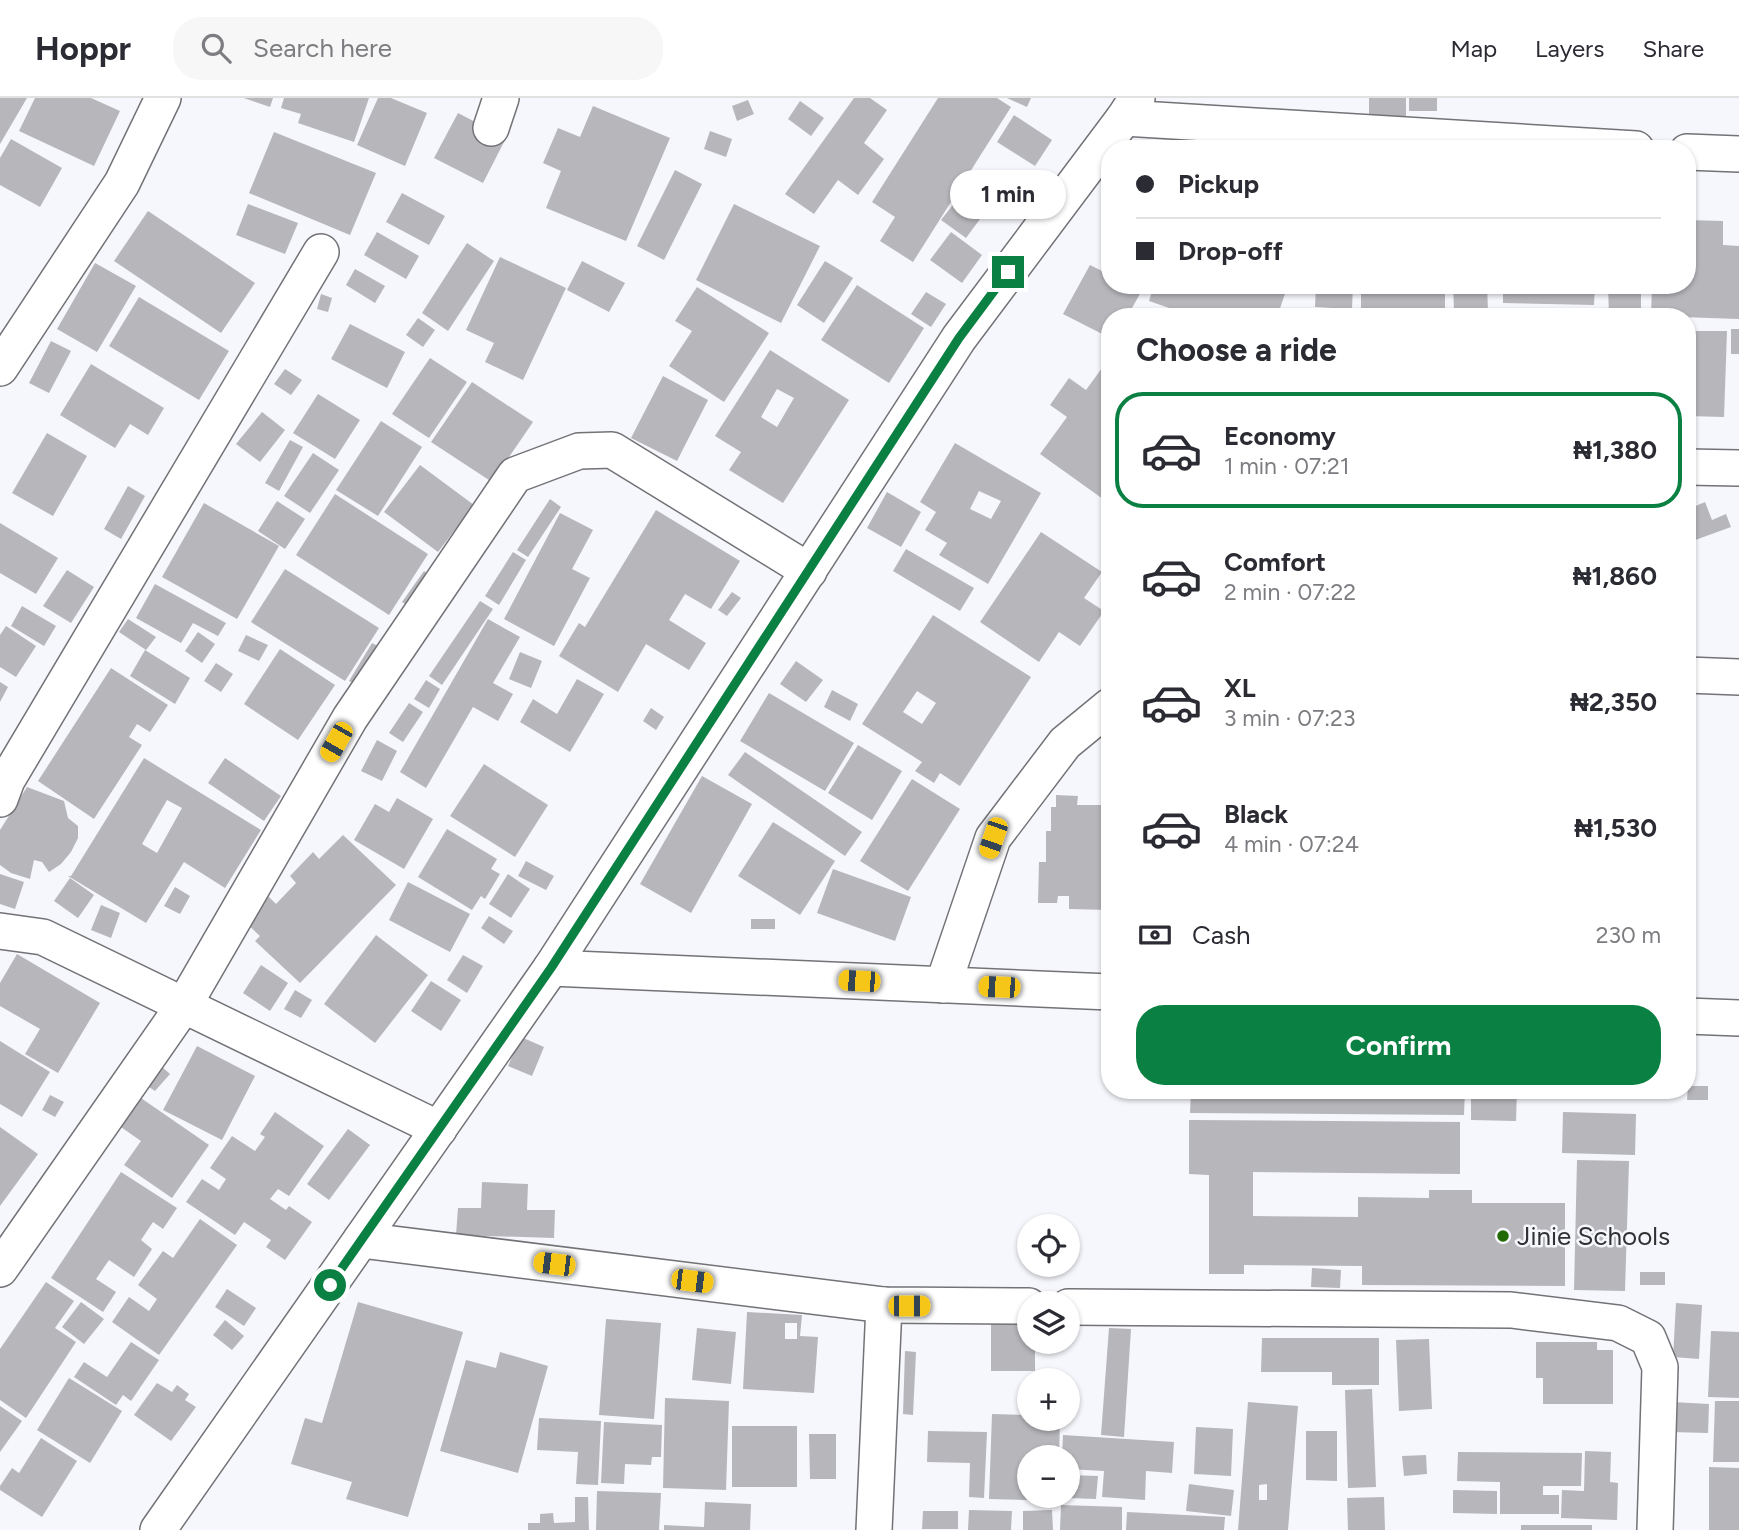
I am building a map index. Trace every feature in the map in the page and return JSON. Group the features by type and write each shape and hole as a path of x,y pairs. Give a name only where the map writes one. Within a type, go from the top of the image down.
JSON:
{"street":[{"path":"0,368 122,183 163,98"},
{"path":"1106,140 1130,108 1525,140"},
{"path":"158,1530 551,968 959,338 1101,147"},
{"path":"1696,152 1739,154"},
{"path":"0,799 7,780 321,252"},
{"path":"0,1269 184,1005 350,718 515,475 579,451 612,450 808,571"},
{"path":"1696,467 1739,468"},
{"path":"1696,675 1739,677"},
{"path":"943,985 993,838 1065,743 1101,713"},
{"path":"0,931 43,937 439,1129"},
{"path":"551,968 1101,992"},
{"path":"1696,1016 1739,1018"},
{"path":"361,1240 884,1305 1017,1306"},
{"path":"874,1530 884,1305"},
{"path":"1080,1307 1511,1310 1618,1323 1648,1338 1660,1367 1655,1530"}],"building":[{"path":"0,98 27,98 0,144"},
{"path":"35,98 91,98 120,111 94,166 19,131"},
{"path":"244,98 273,98 270,107"},
{"path":"284,98 369,98 354,142 298,123 301,114 281,108"},
{"path":"378,98 391,98 427,113 405,166 357,145"},
{"path":"854,98 870,98 887,110 864,143 884,159 858,195 838,180 814,214 785,194"},
{"path":"938,98 997,98 1011,107 913,262 880,241 895,217 872,202"},
{"path":"1007,98 1031,98 1027,107"},
{"path":"1369,98 1406,98 1406,121 1369,121"},
{"path":"1409,98 1437,98 1437,111 1409,111"},
{"path":"748,100 754,114 737,121 732,106"},
{"path":"800,101 824,118 811,136 788,119"},
{"path":"593,106 670,138 626,241 546,208 561,171 543,163 558,128 580,137"},
{"path":"458,113 506,138 483,183 434,158"},
{"path":"1014,115 1052,140 1035,166 997,142"},
{"path":"710,131 732,139 726,157 704,149"},
{"path":"274,132 376,173 350,235 249,193"},
{"path":"11,139 62,168 40,207 0,185 0,158"},
{"path":"675,170 702,184 664,260 637,246"},
{"path":"402,193 445,216 429,245 386,222"},
{"path":"959,197 983,215 966,238 941,220"},
{"path":"248,204 298,223 285,254 236,235"},
{"path":"734,204 820,246 781,323 696,280"},
{"path":"148,211 255,283 221,333 114,261"},
{"path":"1696,220 1723,221 1723,245 1739,246 1739,319 1696,318 1696,308 1651,308 1652,294 1696,294"},
{"path":"377,232 419,256 406,279 364,255"},
{"path":"951,232 982,255 962,283 930,260"},
{"path":"467,243 494,261 448,331 422,313"},
{"path":"500,257 566,288 523,380 485,362 494,343 466,330"},
{"path":"582,261 625,283 609,312 567,290"},
{"path":"825,261 853,278 824,323 797,305"},
{"path":"95,263 136,286 97,352 57,329"},
{"path":"1090,265 1101,270 1101,294 1140,294 1132,308 1101,308 1101,333 1063,314"},
{"path":"355,269 385,286 375,303 346,285"},
{"path":"857,285 924,328 889,383 821,340"},
{"path":"697,287 769,333 724,402 669,366 692,331 675,321"},
{"path":"926,292 946,304 931,327 911,314"},
{"path":"321,294 332,298 328,312 317,309"},
{"path":"1151,294 1285,294 1280,308 1169,308 1149,301"},
{"path":"1316,294 1353,294 1352,308 1315,307"},
{"path":"1361,294 1445,294 1445,308 1361,308"},
{"path":"1453,294 1487,294 1488,308 1454,308"},
{"path":"1503,294 1595,294 1594,305 1503,303"},
{"path":"1608,294 1641,294 1641,308 1609,308"},
{"path":"139,297 229,351 199,400 109,346"},
{"path":"418,318 435,330 423,347 406,335"},
{"path":"350,324 405,352 387,388 331,359"},
{"path":"1731,329 1739,329 1739,354 1731,354"},
{"path":"1696,331 1727,331 1724,417 1696,416"},
{"path":"51,341 71,351 49,393 29,383"},
{"path":"770,350 849,400 783,503 729,470 741,452 715,436","holes":["777,389 794,398 777,427 761,417"]},
{"path":"430,358 467,382 429,438 392,414"},
{"path":"91,364 164,408 148,435 130,424 115,448 60,415"},
{"path":"285,369 302,380 291,395 274,384"},
{"path":"1101,369 1101,498 1040,454 1067,417 1050,405 1069,378 1086,390"},
{"path":"663,376 708,400 677,461 631,438"},
{"path":"472,382 533,422 492,482 431,442"},
{"path":"318,394 360,420 335,459 293,433"},
{"path":"262,412 285,430 260,462 236,444"},
{"path":"381,421 422,447 378,516 336,490"},
{"path":"47,433 87,456 53,516 12,493"},
{"path":"290,440 303,447 279,491 265,483"},
{"path":"955,443 1041,493 988,584 939,555 947,543 925,530 936,512 920,502","holes":["979,491 1001,501 991,519 970,509"]},
{"path":"313,453 339,470 310,513 284,496"},
{"path":"420,465 474,505 438,552 384,512"},
{"path":"128,486 145,496 121,539 104,529"},
{"path":"887,492 921,512 901,547 867,528"},
{"path":"335,494 428,554 389,615 296,555"},
{"path":"550,499 561,507 528,557 517,550"},
{"path":"277,501 305,519 285,549 258,531"},
{"path":"1705,502 1712,520 1726,514 1731,527 1696,540 1696,506"},
{"path":"204,503 279,546 237,619 162,577"},
{"path":"656,510 740,561 711,609 685,594 669,620 706,643 689,670 646,644 618,692 559,656 579,623 585,627"},
{"path":"560,513 593,530 572,569 590,578 554,646 504,619"},
{"path":"0,523 58,558 36,594 0,573"},
{"path":"1041,532 1101,571 1084,598 1101,609 1101,615 1080,646 1059,632 1039,662 980,622"},
{"path":"906,549 974,588 960,611 893,571"},
{"path":"513,552 526,560 499,605 485,596"},
{"path":"285,569 379,628 345,681 251,622"},
{"path":"67,570 94,587 71,623 43,606"},
{"path":"424,571 434,578 413,609 402,602"},
{"path":"155,584 226,623 218,636 193,623 181,643 136,618"},
{"path":"732,592 741,598 727,616 718,610"},
{"path":"480,601 493,609 442,685 429,676"},
{"path":"22,606 56,626 44,646 11,626"},
{"path":"933,615 1031,677 960,786 940,773 934,783 915,771 922,762 862,724","holes":["917,691 936,703 922,724 903,712"]},
{"path":"128,619 156,637 146,650 119,632"},
{"path":"488,619 520,637 493,683 513,694 498,721 473,707 426,788 400,772"},
{"path":"6,626 36,646 16,677 0,667 0,635"},
{"path":"198,632 215,644 202,663 185,651"},
{"path":"246,635 268,645 259,661 238,651"},
{"path":"372,643 386,650 363,689 349,681"},
{"path":"280,649 335,685 298,740 244,704"},
{"path":"145,650 190,678 175,704 130,676"},
{"path":"520,652 542,661 531,688 509,679"},
{"path":"796,661 823,680 806,702 780,684"},
{"path":"216,663 233,674 221,692 204,681"},
{"path":"111,668 168,705 150,732 137,724 129,737 142,745 94,819 38,781"},
{"path":"577,679 604,694 570,752 520,722 533,699 557,714"},
{"path":"426,680 440,689 429,708 414,699"},
{"path":"0,682 8,687 0,702"},
{"path":"832,690 858,704 850,721 824,707"},
{"path":"769,693 854,743 825,791 740,741"},
{"path":"409,703 423,712 403,742 389,733"},
{"path":"651,708 664,717 656,730 643,721"},
{"path":"377,740 397,751 382,781 361,771"},
{"path":"858,745 902,771 872,820 828,793"},
{"path":"745,752 862,832 845,856 728,775"},
{"path":"144,758 261,830 225,888 184,862 146,923 68,876 71,876","holes":["167,800 182,808 157,853 142,844"]},
{"path":"225,758 281,796 264,821 208,783"},
{"path":"484,764 548,805 515,857 450,816"},
{"path":"702,776 752,804 691,913 640,884"},
{"path":"912,779 960,809 908,891 860,861"},
{"path":"27,787 64,801 68,818 78,826 78,838 61,864 49,872 42,862 34,860 30,879 11,873 0,865 0,830"},
{"path":"1056,795 1078,796 1077,805 1101,805 1101,910 1069,909 1069,896 1058,896 1057,903 1038,903 1039,862 1046,862 1046,831 1051,831 1051,807 1056,807"},
{"path":"397,798 433,819 404,869 354,840 375,804 389,812"},
{"path":"773,822 835,861 800,915 738,876"},
{"path":"447,829 497,859 491,869 500,874 485,899 481,896 472,910 418,877"},
{"path":"343,835 396,885 300,983 255,941 260,936 244,921 268,896 276,904 296,883 290,876 313,852 319,859"},
{"path":"526,861 554,876 546,890 518,876"},
{"path":"833,869 911,897 895,941 817,913"},
{"path":"0,874 24,882 15,909 0,904"},
{"path":"508,874 530,889 511,918 489,904"},
{"path":"70,878 94,895 78,918 54,901"},
{"path":"408,882 470,914 450,952 389,920"},
{"path":"175,887 190,896 180,914 164,906"},
{"path":"101,905 120,913 111,938 91,930"},
{"path":"489,916 513,931 504,944 481,928"},
{"path":"751,919 775,919 775,929 751,929"},
{"path":"376,935 428,975 375,1043 324,1004"},
{"path":"17,954 100,1003 58,1073 25,1054 40,1029 0,1006 0,983"},
{"path":"463,955 483,966 467,993 447,980"},
{"path":"261,965 288,983 270,1011 243,993"},
{"path":"431,981 461,1000 441,1031 411,1011"},
{"path":"295,990 312,1000 301,1018 284,1009"},
{"path":"521,1037 544,1047 532,1076 508,1066"},
{"path":"0,1041 50,1072 22,1117 0,1104"},
{"path":"197,1046 255,1076 222,1140 163,1110"},
{"path":"161,1066 170,1074 155,1091 146,1085"},
{"path":"1696,1086 1708,1086 1708,1100 1687,1100 1696,1099"},
{"path":"50,1095 64,1102 55,1117 42,1110"},
{"path":"138,1096 209,1145 172,1198 124,1165 141,1141 118,1125"},
{"path":"1191,1099 1465,1099 1464,1115 1190,1113"},
{"path":"1471,1099 1517,1099 1516,1121 1471,1120"},
{"path":"275,1112 324,1146 289,1196 278,1189 270,1199 286,1210 289,1206 312,1222 285,1260 266,1247 271,1240 244,1222 235,1235 186,1202 202,1179 219,1190 226,1179 210,1168 232,1136 255,1151 265,1137 260,1134"},
{"path":"1563,1112 1636,1114 1635,1155 1562,1153"},
{"path":"1189,1120 1460,1122 1460,1174 1253,1172 1253,1216 1358,1217 1358,1197 1429,1198 1429,1190 1472,1190 1472,1203 1565,1203 1565,1286 1362,1285 1362,1266 1244,1265 1244,1274 1209,1274 1209,1175 1189,1174"},
{"path":"0,1127 38,1154 0,1206"},
{"path":"348,1129 370,1145 329,1200 307,1184"},
{"path":"1577,1160 1629,1161 1625,1291 1574,1290"},
{"path":"121,1172 177,1208 163,1229 153,1222 141,1240 152,1249 134,1277 109,1260 96,1279 116,1292 103,1312 51,1278"},
{"path":"482,1182 528,1184 527,1210 555,1210 554,1238 456,1235 458,1208 481,1208"},
{"path":"200,1219 237,1245 159,1355 112,1322 129,1297 149,1311 157,1299 138,1285 163,1251 173,1258"},
{"path":"1312,1268 1341,1270 1340,1288 1311,1287"},
{"path":"1640,1272 1665,1272 1665,1285 1640,1285"},
{"path":"46,1282 74,1301 55,1328 76,1342 26,1418 0,1400 0,1349"},
{"path":"227,1289 256,1308 244,1326 215,1307"},
{"path":"81,1302 104,1319 84,1344 62,1327"},
{"path":"358,1302 463,1332 408,1517 346,1499 352,1482 291,1464 305,1418 322,1423"},
{"path":"1676,1303 1702,1305 1699,1359 1673,1357"},
{"path":"747,1312 802,1315 800,1336 818,1337 814,1393 743,1389","holes":["785,1323 797,1323 797,1339 785,1339"]},
{"path":"606,1319 661,1323 654,1419 599,1415"},
{"path":"225,1320 244,1336 232,1350 213,1335"},
{"path":"991,1322 1017,1322 1017,1354 1035,1354 1035,1368 991,1371"},
{"path":"697,1328 736,1332 731,1384 692,1380"},
{"path":"1109,1328 1131,1329 1124,1437 1101,1435"},
{"path":"1711,1331 1739,1332 1739,1398 1708,1397"},
{"path":"1262,1338 1379,1338 1379,1385 1332,1385 1332,1372 1261,1372"},
{"path":"1429,1339 1432,1409 1399,1411 1396,1340"},
{"path":"131,1342 159,1360 131,1401 123,1395 116,1405 74,1377 84,1362 107,1377"},
{"path":"1536,1342 1597,1342 1597,1350 1613,1350 1613,1404 1543,1404 1543,1378 1536,1378"},
{"path":"905,1351 916,1352 913,1415 903,1414"},
{"path":"500,1352 548,1366 518,1473 440,1451 466,1360 496,1368"},
{"path":"69,1378 122,1411 90,1463 37,1430"},
{"path":"157,1383 172,1392 177,1385 189,1394 185,1400 196,1407 171,1441 134,1415"},
{"path":"1372,1389 1376,1487 1348,1488 1345,1390"},
{"path":"665,1398 729,1401 726,1490 663,1488"},
{"path":"1715,1401 1739,1401 1739,1462 1713,1462"},
{"path":"1248,1402 1298,1406 1288,1530 1238,1530","holes":["1267,1484 1267,1500 1259,1500 1259,1485"]},
{"path":"1672,1402 1709,1404 1708,1433 1671,1432"},
{"path":"0,1406 22,1421 0,1452"},
{"path":"992,1414 1017,1415 1017,1431 1060,1431 1059,1445 1017,1445 1017,1500 989,1499"},
{"path":"539,1418 601,1421 598,1485 576,1484 578,1452 537,1450"},
{"path":"604,1422 662,1425 661,1457 652,1457 651,1465 625,1464 624,1484 601,1483"},
{"path":"732,1426 797,1426 797,1487 732,1487"},
{"path":"1196,1427 1233,1429 1231,1476 1194,1474"},
{"path":"928,1431 987,1432 984,1498 969,1497 970,1463 927,1462"},
{"path":"1306,1431 1337,1431 1337,1481 1306,1480"},
{"path":"809,1434 836,1434 836,1479 810,1479"},
{"path":"1063,1435 1174,1442 1172,1473 1146,1471 1145,1500 1102,1497 1104,1471 1080,1470 1080,1445 1063,1445"},
{"path":"41,1438 77,1461 42,1517 0,1490 12,1468 19,1473"},
{"path":"1585,1451 1611,1452 1610,1482 1618,1483 1617,1520 1561,1518 1562,1490 1584,1491"},
{"path":"1458,1452 1582,1453 1581,1486 1543,1486 1543,1495 1559,1495 1559,1514 1500,1514 1500,1482 1457,1481"},
{"path":"1426,1455 1427,1474 1404,1476 1402,1456"},
{"path":"1709,1467 1739,1468 1739,1530 1709,1530"},
{"path":"1080,1475 1098,1476 1096,1499 1080,1498"},
{"path":"1189,1484 1234,1490 1231,1516 1186,1511"},
{"path":"1453,1490 1497,1491 1497,1514 1453,1513"},
{"path":"597,1491 661,1493 659,1530 596,1530"},
{"path":"575,1497 588,1497 589,1530 528,1530 528,1523 540,1523 540,1514 553,1513 554,1523 575,1522"},
{"path":"1384,1497 1385,1530 1348,1530 1347,1498"},
{"path":"705,1502 751,1504 750,1530 664,1530 664,1525 704,1527"},
{"path":"1122,1507 1122,1530 1060,1530 1061,1508"},
{"path":"969,1510 1012,1511 1011,1530 968,1530"},
{"path":"1052,1510 1053,1530 1023,1530 1023,1511"},
{"path":"923,1511 958,1511 958,1529 922,1529"},
{"path":"1127,1512 1225,1517 1224,1530 1126,1530"},
{"path":"1521,1525 1592,1525 1592,1530 1521,1530"}],"place":[{"name":"Jinie Schools","path":"1503,1236"}],"route":[{"path":"330,1285 551,968 959,338 1008,272"}]}
